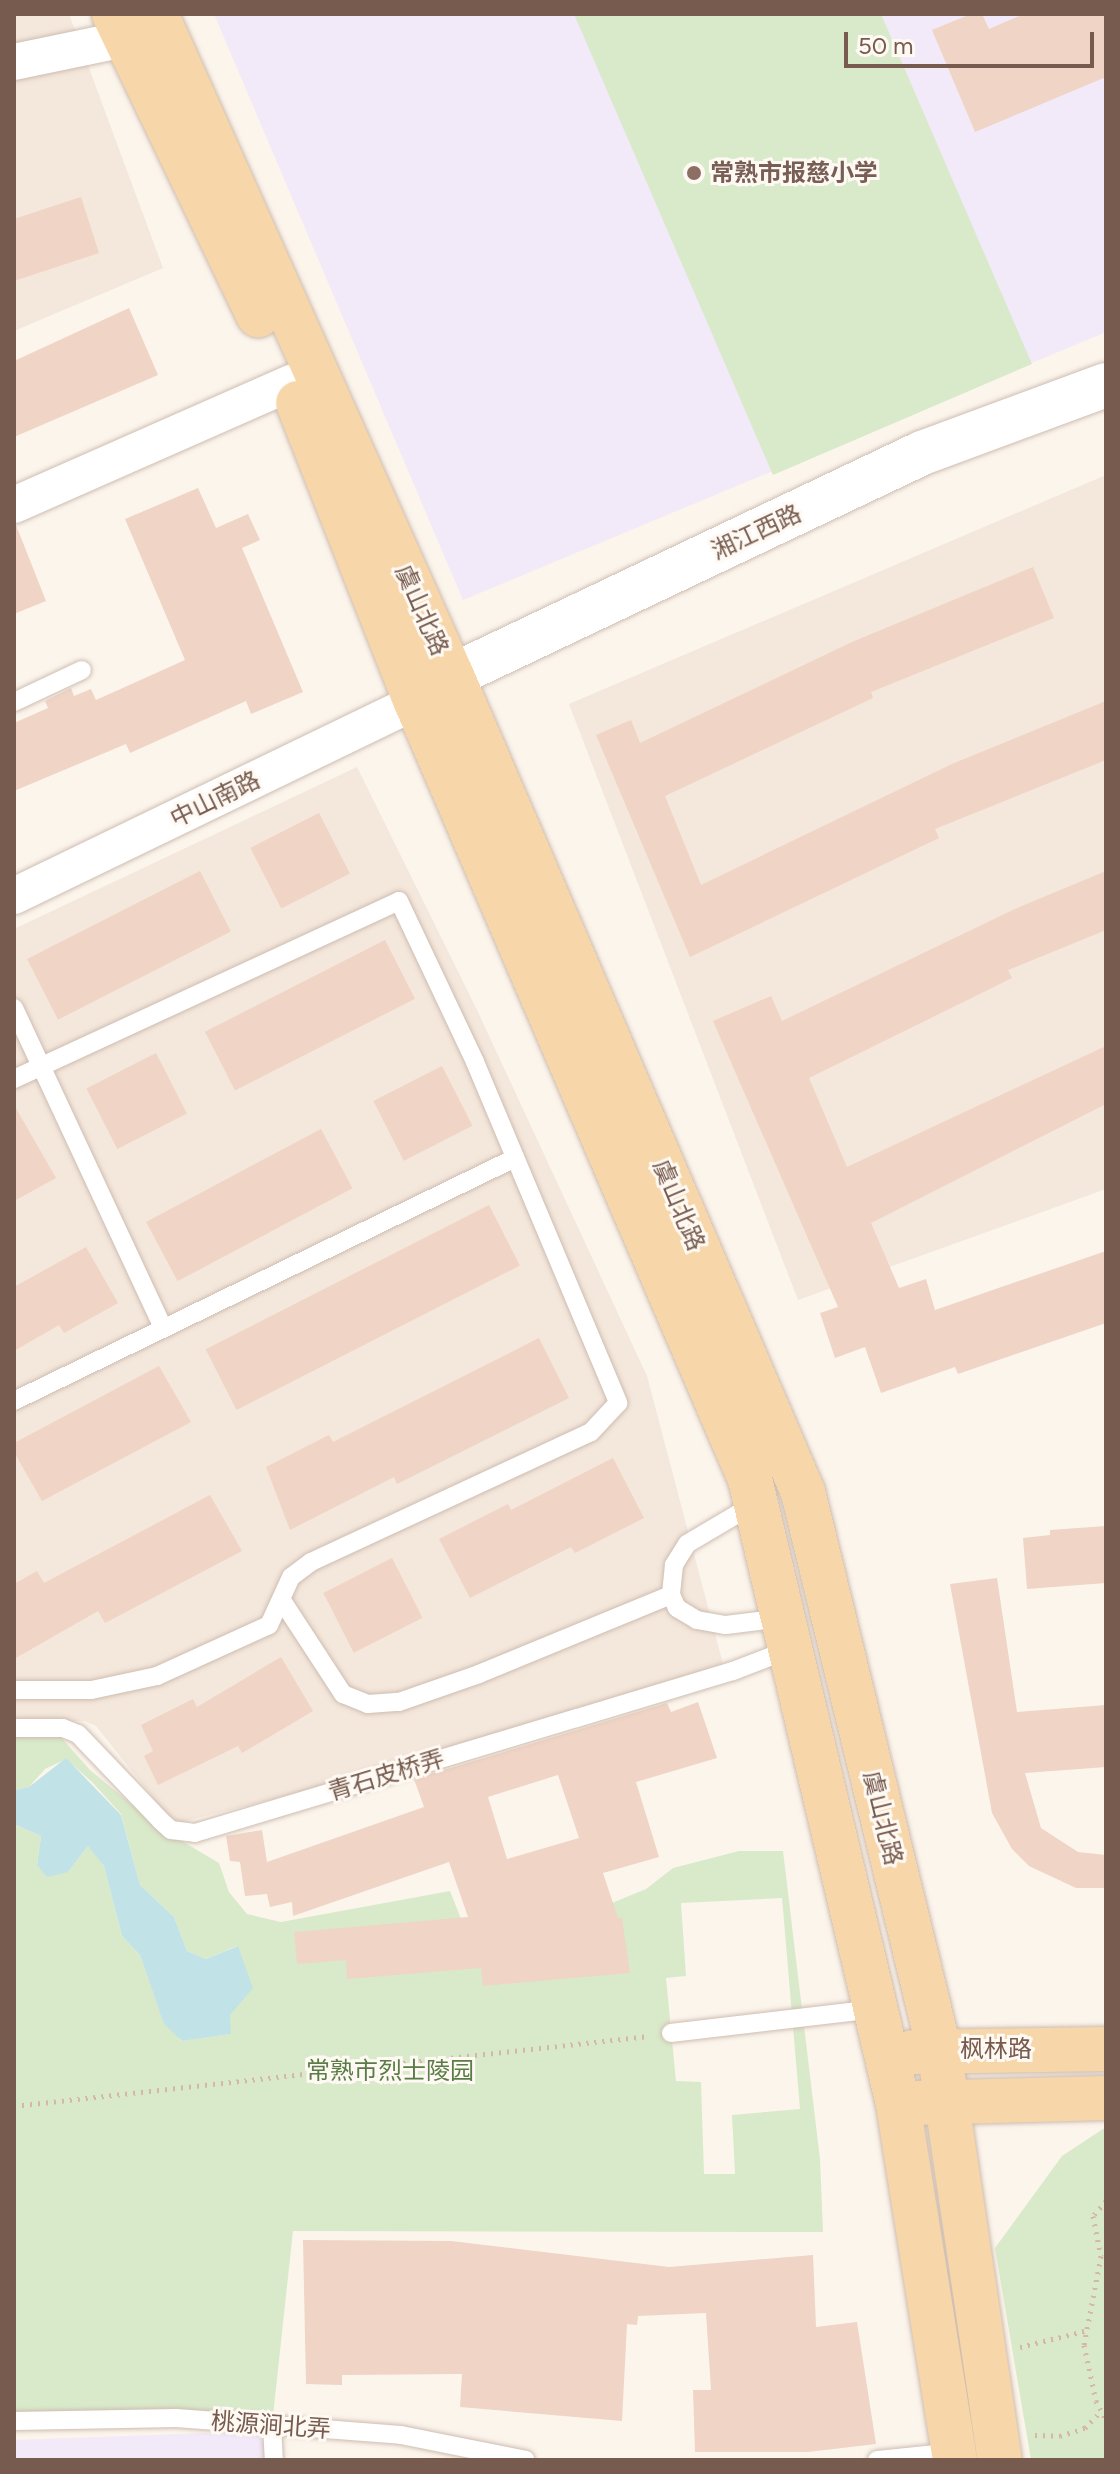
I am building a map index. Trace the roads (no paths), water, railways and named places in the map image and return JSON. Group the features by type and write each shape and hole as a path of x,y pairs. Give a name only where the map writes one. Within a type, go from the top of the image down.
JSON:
{"main road":[{"name":"虞山北路","path":"132,22 291,383 416,702 750,1479 898,2104 955,2456"},
{"name":"虞山北路","path":"132,22 452,676 803,1492 939,2049 998,2448"},
{"name":"枫林路","path":"886,2055 939,2049 1106,2049"},
{"name":"枫林路","path":"898,2104 1106,2098"}],"street":[{"path":"14,62 132,22"},
{"path":"14,505 291,383"},
{"name":"湘江西路","path":"416,702 452,676 922,453 1106,385"},
{"name":"中山南路","path":"14,896 416,702"}],"lane":[{"path":"14,702 82,670"},
{"path":"14,1079 399,901 515,1158 618,1403 612,1416 591,1432 311,1562 291,1577 283,1602 269,1625 157,1676 91,1690 14,1690"},
{"path":"14,1008 163,1328"},
{"path":"14,1401 515,1158"},
{"path":"756,1503 687,1544 674,1565 671,1595 677,1608 697,1620 786,1633"},
{"path":"283,1602 343,1694 368,1704 399,1702 479,1674 671,1595"},
{"name":"青石皮桥弄","path":"14,1728 50,1727 78,1734 171,1830 195,1833 718,1675 786,1633"},
{"path":"671,2033 875,2009"},
{"name":"桃源涧北弄","path":"14,2421 176,2418 272,2425 401,2435 526,2460"},
{"path":"272,2425 274,2460"},
{"path":"877,2460 955,2456"}],"water":[{"path":"66,1758 121,1815 140,1885 174,1917 187,1951 206,1959 238,1946 253,1988 230,2015 231,2034 182,2041 164,2024 140,1955 122,1936 104,1866 88,1846 68,1872 47,1877 37,1865 41,1836 14,1824 14,1790 29,1787"}],"place":[{"name":"常熟市报慈小学","path":"694,173"}],"park label":[{"name":"常熟市烈士陵园","path":"390,2071"}]}
